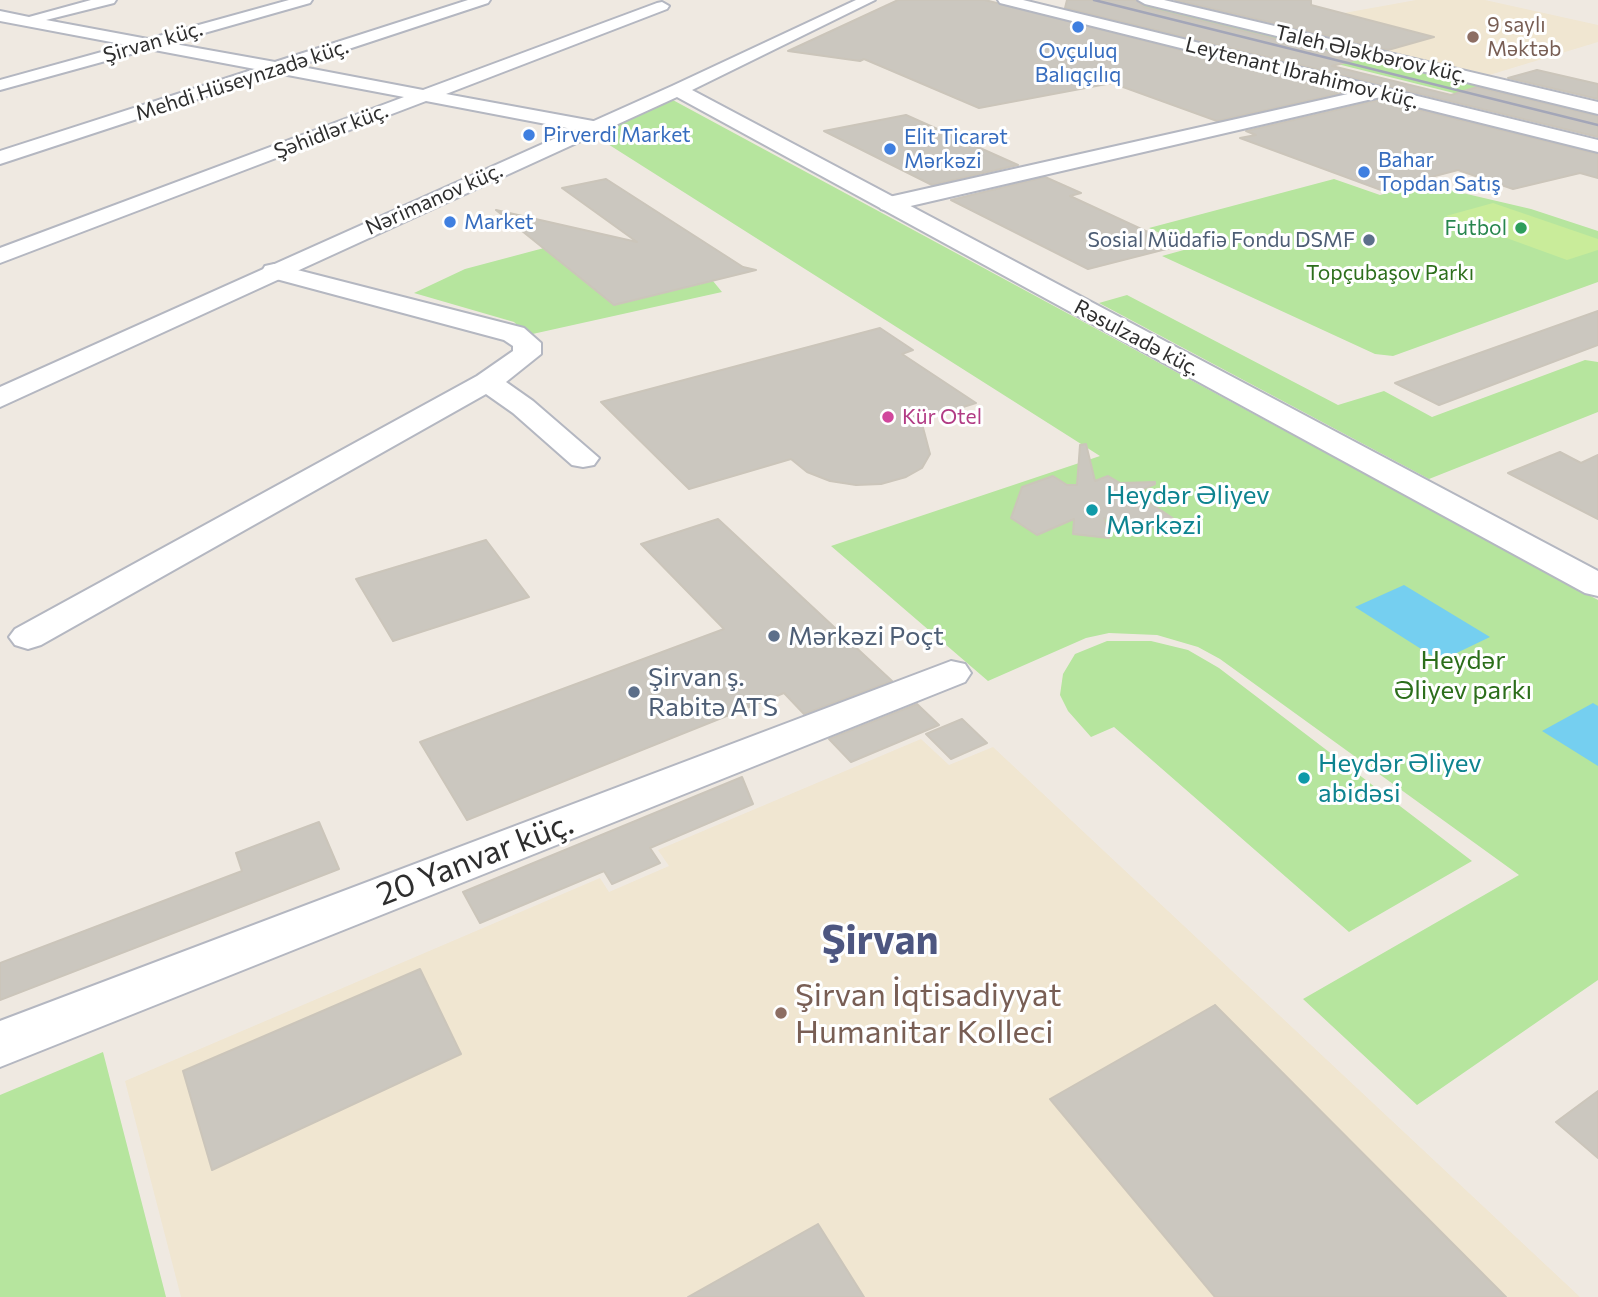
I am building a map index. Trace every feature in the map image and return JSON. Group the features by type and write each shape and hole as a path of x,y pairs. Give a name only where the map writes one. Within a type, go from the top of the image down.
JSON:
{"street":[{"path":"0,27 109,0"},
{"name":"Şirvan küç.","path":"0,85 305,0"},
{"name":"Mehdi Hüseynzadə küç.","path":"0,158 483,0"},
{"name":"Nərimanov küç.","path":"0,398 274,271 678,90 869,0"},
{"name":"Leytenant Ibrahimov küç.","path":"1005,0 1598,146"},
{"name":"Taleh Ələkbərov küç.","path":"1145,0 1598,108"},
{"name":"Şəhidlər küç.","path":"0,256 662,6"},
{"path":"0,16 593,127"},
{"name":"Rəsulzadə küç.","path":"678,90 1598,585"},
{"path":"889,204 1379,92"},
{"path":"27,637 487,382 527,354 527,343 514,334 274,271"},
{"path":"487,382 523,407 583,458"},
{"name":"20 Yanvar küç.","path":"0,1044 951,673"}],"shaded area":[{"name":"9 saylı Məktəb","path":"1416,0 1485,0 1598,25 1598,42 1486,76 1339,39 1355,35 1333,15"},
{"name":"Şirvan İqtisadiyyat Humanitar Kolleci","path":"921,739 949,765 993,747 1580,1297 181,1297 125,1081 600,878 609,892 669,866 658,850"}],"green space":[{"path":"1081,0 1132,0 1598,114 1598,129"},
{"name":"Heydər Əliyev parkı","path":"671,99 1598,600 1598,980 1417,1105 1303,999 1519,875 1220,659 1198,647 1157,635 1109,633 1086,638 988,681 831,546 1100,456 592,134"},
{"name":"Topçubaşov Parkı","path":"1334,179 1380,195 1424,184 1531,209 1598,231 1598,282 1393,356 1375,354 1162,256 1191,248 1149,228"},
{"name":"Futbol","path":"1493,203 1598,239 1598,250 1567,260 1446,216"},
{"path":"544,248 614,305 713,281 722,292 528,335 514,322 414,293 465,269"},
{"path":"1127,295 1338,405 1384,391 1432,417 1585,360 1598,362 1598,412 1429,479 1099,303"},
{"path":"1107,641 1151,641 1188,650 1219,668 1472,861 1349,932 1114,727 1091,737 1068,711 1060,695 1063,674 1075,654"},
{"path":"103,1052 166,1297 0,1297 0,1095"}],"water":[{"path":"1404,585 1490,637 1440,661 1355,607"},
{"path":"1593,703 1598,706 1598,766 1542,731"}],"building":[{"path":"898,0 985,0 1346,92 1217,121 1112,83 979,108 864,59 860,61 788,51"},
{"path":"1067,0 1136,0 1144,7 1358,59 1332,66 1451,95 1477,87 1598,116 1598,137 1065,8"},
{"path":"1175,0 1311,0 1311,5 1434,37 1388,50"},
{"path":"1537,70 1598,84 1598,99 1508,78"},
{"path":"1379,100 1598,154 1598,178 1580,173 1513,189 1458,170 1381,190 1240,138 1256,135 1246,131"},
{"path":"906,115 1018,165 932,185 824,131"},
{"path":"1045,177 1081,193 1070,196 1178,246 1088,269 951,200"},
{"path":"606,179 743,267 756,270 614,305 496,210 637,242 562,188"},
{"path":"1598,311 1598,345 1439,405 1395,383"},
{"path":"880,328 913,350 902,354 976,403 921,420 930,454 922,468 906,477 881,484 856,485 830,481 807,472 791,459 689,489 601,402"},
{"path":"1086,444 1095,481 1108,476 1120,483 1155,482 1135,493 1198,535 1104,518 1109,538 1073,534 1074,519 1037,535 1011,518 1022,487 1053,476 1067,485 1077,485 1080,445"},
{"path":"1560,452 1581,463 1598,455 1598,519 1508,473"},
{"path":"718,519 892,681 804,714 784,693 467,820 420,742 724,629 641,544"},
{"path":"486,540 529,597 393,641 356,579"},
{"path":"917,704 939,725 851,762 829,739"},
{"path":"962,719 987,743 951,759 926,734"},
{"path":"742,777 753,804 650,848 660,863 612,884 604,871 480,923 463,892"},
{"path":"319,822 339,869 0,1000 0,963 242,871 236,853"},
{"path":"420,969 461,1054 212,1170 183,1071"},
{"path":"1215,1005 1506,1297 1215,1297 1050,1099"},
{"path":"1598,1091 1598,1158 1556,1122"},
{"path":"818,1224 864,1297 688,1297"}],"railway":[{"path":"1094,0 1598,125"}],"place":[{"name":"Ovçuluq Balıqçılıq","path":"1078,27"},
{"name":"9 saylı Məktəb","path":"1473,37"},
{"name":"Pirverdi Market","path":"529,135"},
{"name":"Elit Ticarət Mərkəzi","path":"890,149"},
{"name":"Bahar Topdan Satış","path":"1364,172"},
{"name":"Market","path":"450,222"},
{"name":"Futbol","path":"1521,228"},
{"name":"Sosial Müdafiə Fondu DSMF","path":"1369,240"},
{"name":"Kür Otel","path":"888,417"},
{"name":"Heydər Əliyev Mərkəzi","path":"1092,510"},
{"name":"Mərkəzi Poçt","path":"774,636"},
{"name":"Şirvan ş. Rabitə ATS","path":"634,692"},
{"name":"Heydər Əliyev abidəsi","path":"1304,778"},
{"name":"Şirvan İqtisadiyyat Humanitar Kolleci","path":"781,1013"}],"district":[{"name":"Şirvan","path":"880,941"}]}
